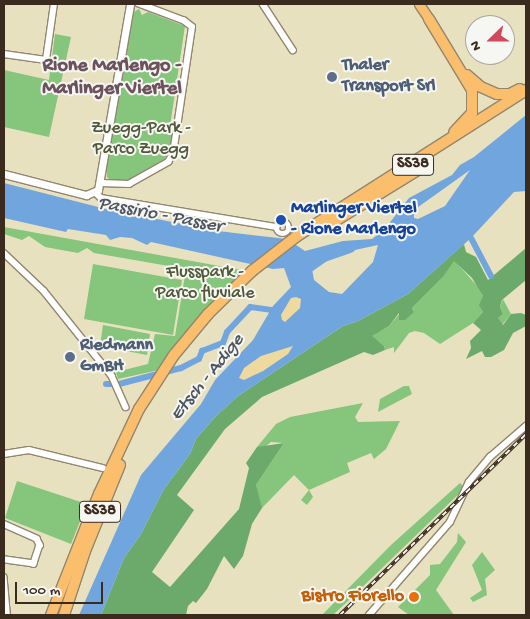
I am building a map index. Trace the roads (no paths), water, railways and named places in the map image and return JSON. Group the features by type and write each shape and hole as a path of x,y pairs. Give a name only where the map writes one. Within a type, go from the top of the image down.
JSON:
{"highway":[{"path":"391,179 467,121 474,103 464,73 429,19"},
{"path":"464,73 481,87 496,94 510,94 526,89"},
{"name":"SS38","path":"51,615 99,494 142,411 191,334 252,271 526,89"},
{"name":"SS38","path":"64,615 106,497 142,411 212,318 256,275 299,239 400,182 526,98"}],"main road":[{"path":"419,4 429,19"}],"street":[{"path":"4,54 46,60 54,4"},
{"path":"96,193 101,183 130,4"},
{"path":"101,183 129,184 168,162 173,154 192,27 184,21 139,4"},
{"path":"263,4 293,50"},
{"path":"4,174 86,195 96,193"},
{"path":"96,193 101,198 277,227"},
{"path":"4,252 44,291 112,376 126,407"},
{"path":"369,615 450,522 469,482 490,457 526,426"},
{"path":"4,454 29,450 103,468"},
{"path":"4,524 37,539 40,545 34,564 4,560"},
{"path":"4,577 7,615"}],"water":[{"path":"526,115 526,191 514,192 471,238 408,294 358,321 343,326 238,396 215,417 196,439 190,454 164,489 141,534 124,558 101,615 79,615 141,475 201,404 215,380 253,340 273,306 291,287 284,268 273,269 151,242 147,245 132,238 120,237 110,240 106,235 68,229 66,232 4,218 4,183 106,209 218,231 287,239 305,251 343,241 372,239 384,230 409,198 452,175 460,165 474,157","holes":["470,170 445,206 418,219 414,218 414,210","378,245 373,262 342,294 329,292 314,280 312,269 318,258","291,298 301,299 300,308 285,322 282,320 281,315","293,346 288,354 263,371 244,380 239,378 244,368 261,356"]}],"waterway":[{"path":"471,238 491,276"},
{"name":"Etsch - Adige","path":"307,269 324,257 350,248"},
{"path":"119,384 181,368 199,359 202,351 223,343 227,332 250,307 278,311"},
{"path":"106,384 113,384"}],"railway":[{"path":"340,615 526,434"}],"place":[{"name":"Thaler Transport Srl","path":"332,77"},
{"name":"Marlinger Viertel - Rione Marlengo","path":"281,220"},
{"name":"Riedmann GmBH","path":"70,357"},
{"name":"Bistro Fiorello","path":"414,597"}],"district":[{"name":"Rione Marlengo - Marlinger Viertel","path":"112,78"}],"park label":[{"name":"Zuegg-Park - Parco Zuegg","path":"141,140"},
{"name":"Flusspark - Parco fluviale","path":"205,284"}],"water label":[{"name":"Passirio - Passer","path":"160,216"}]}
